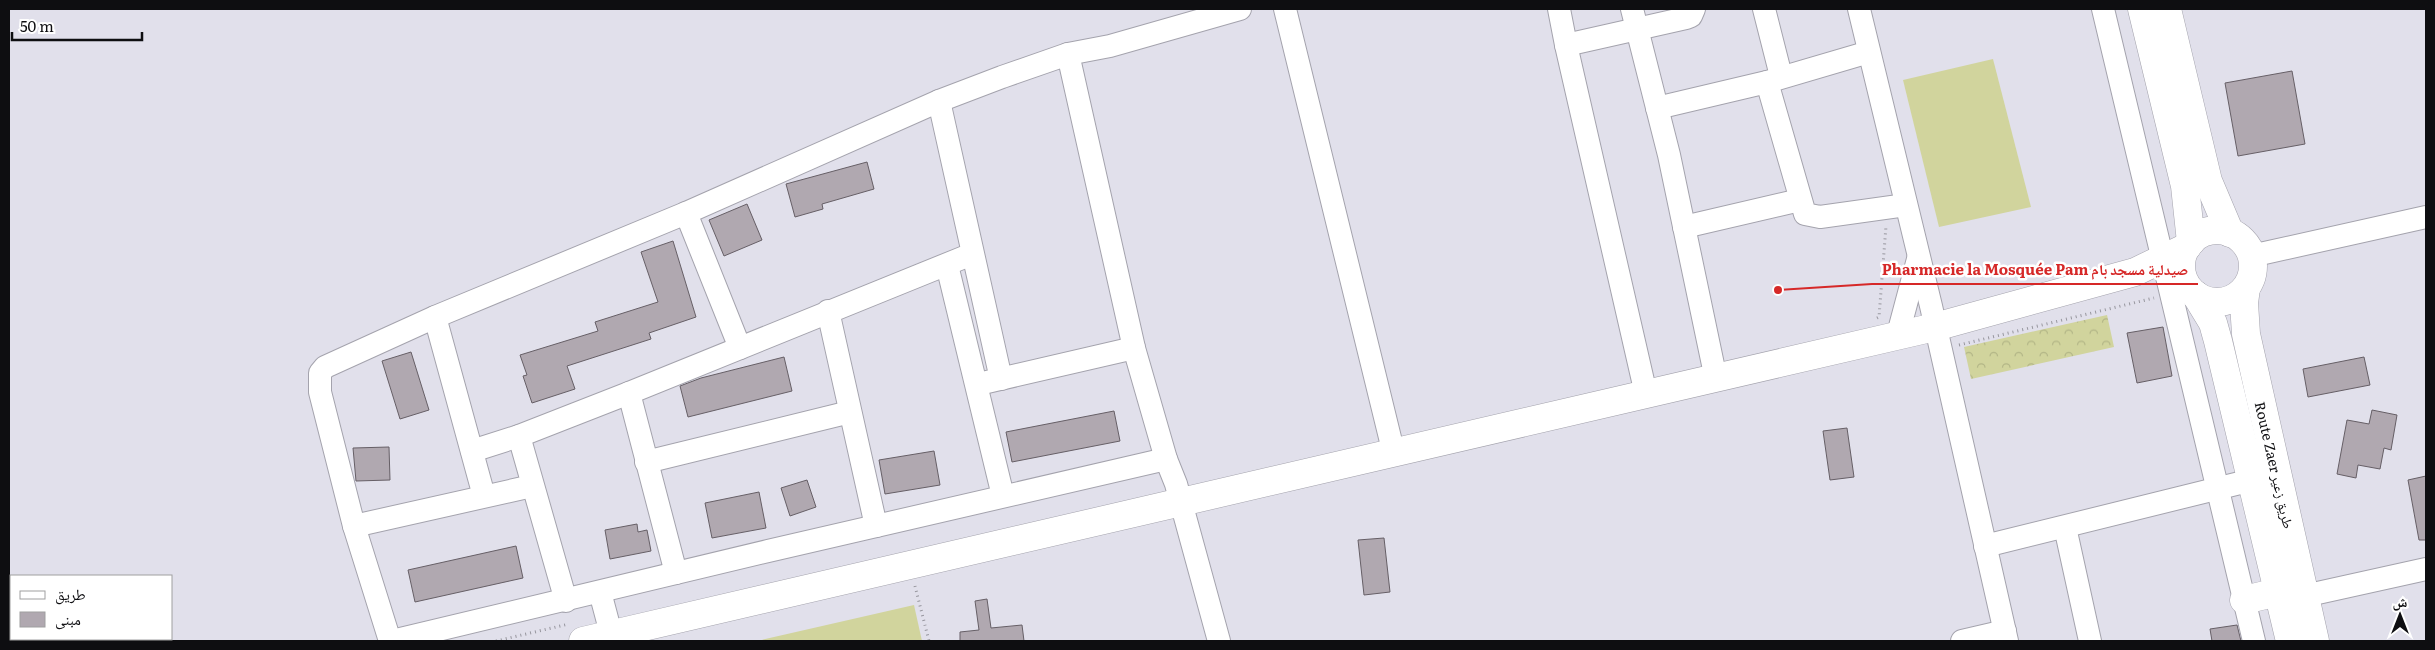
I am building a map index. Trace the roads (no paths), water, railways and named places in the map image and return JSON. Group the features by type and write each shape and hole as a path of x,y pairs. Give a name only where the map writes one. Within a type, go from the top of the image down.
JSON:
{"main road":[{"path":"2142,9 2185,186 2189,244"},
{"path":"583,641 612,638 910,566 1716,379 1898,334 1935,327 2135,272 2176,281 2206,300 2222,301 2238,295 2246,288 2251,278 2251,256 2247,246 2230,233 2208,181 2167,9"},
{"path":"2176,281 2181,269 2182,258 2189,244 2205,233 2213,231 2230,233"},
{"name":"Route Zaer طريق زعير","path":"2176,281 2213,323 2290,641"},
{"name":"Route Zaer طريق زعير","path":"2246,288 2244,319 2246,334 2315,641"},
{"path":"2244,600 2278,592"}],"street":[{"path":"1166,459 391,641 354,526 320,392 320,373 332,362 435,317 686,213 938,101 1068,54 1110,46 1240,9"},
{"path":"1285,9 1394,454"},
{"path":"1559,9 1646,394"},
{"path":"1566,45 1634,19 1691,16 1694,9"},
{"path":"1764,9 1774,79 1800,200 1805,214 1820,217 1896,206"},
{"path":"1859,9 1869,52 1896,206 1918,258 2006,636 1962,641"},
{"path":"2103,9 2176,281 2218,489 2254,641"},
{"path":"1634,19 1684,226 1716,379"},
{"path":"1657,108 1774,79 1869,52"},
{"path":"1068,54 1134,348 1166,459 1182,503 1219,641"},
{"path":"938,101 1001,379"},
{"path":"1684,226 1800,200"},
{"path":"686,213 740,348"},
{"path":"2251,256 2426,217"},
{"path":"472,451 518,436 629,393 972,254"},
{"path":"1898,334 1918,258"},
{"path":"947,264 1003,496"},
{"path":"828,311 876,526"},
{"path":"435,317 484,496"},
{"path":"976,384 1134,348"},
{"path":"629,393 676,573"},
{"path":"646,462 850,412"},
{"path":"518,436 566,601"},
{"path":"1985,546 2252,480"},
{"path":"354,526 532,486"},
{"path":"2065,527 2090,641"},
{"path":"2304,596 2426,569"},
{"path":"600,592 612,638"}],"place":[{"name":"Pharmacie la Mosquée Pam صيدلية مسجد بام","path":"1778,290"}]}
